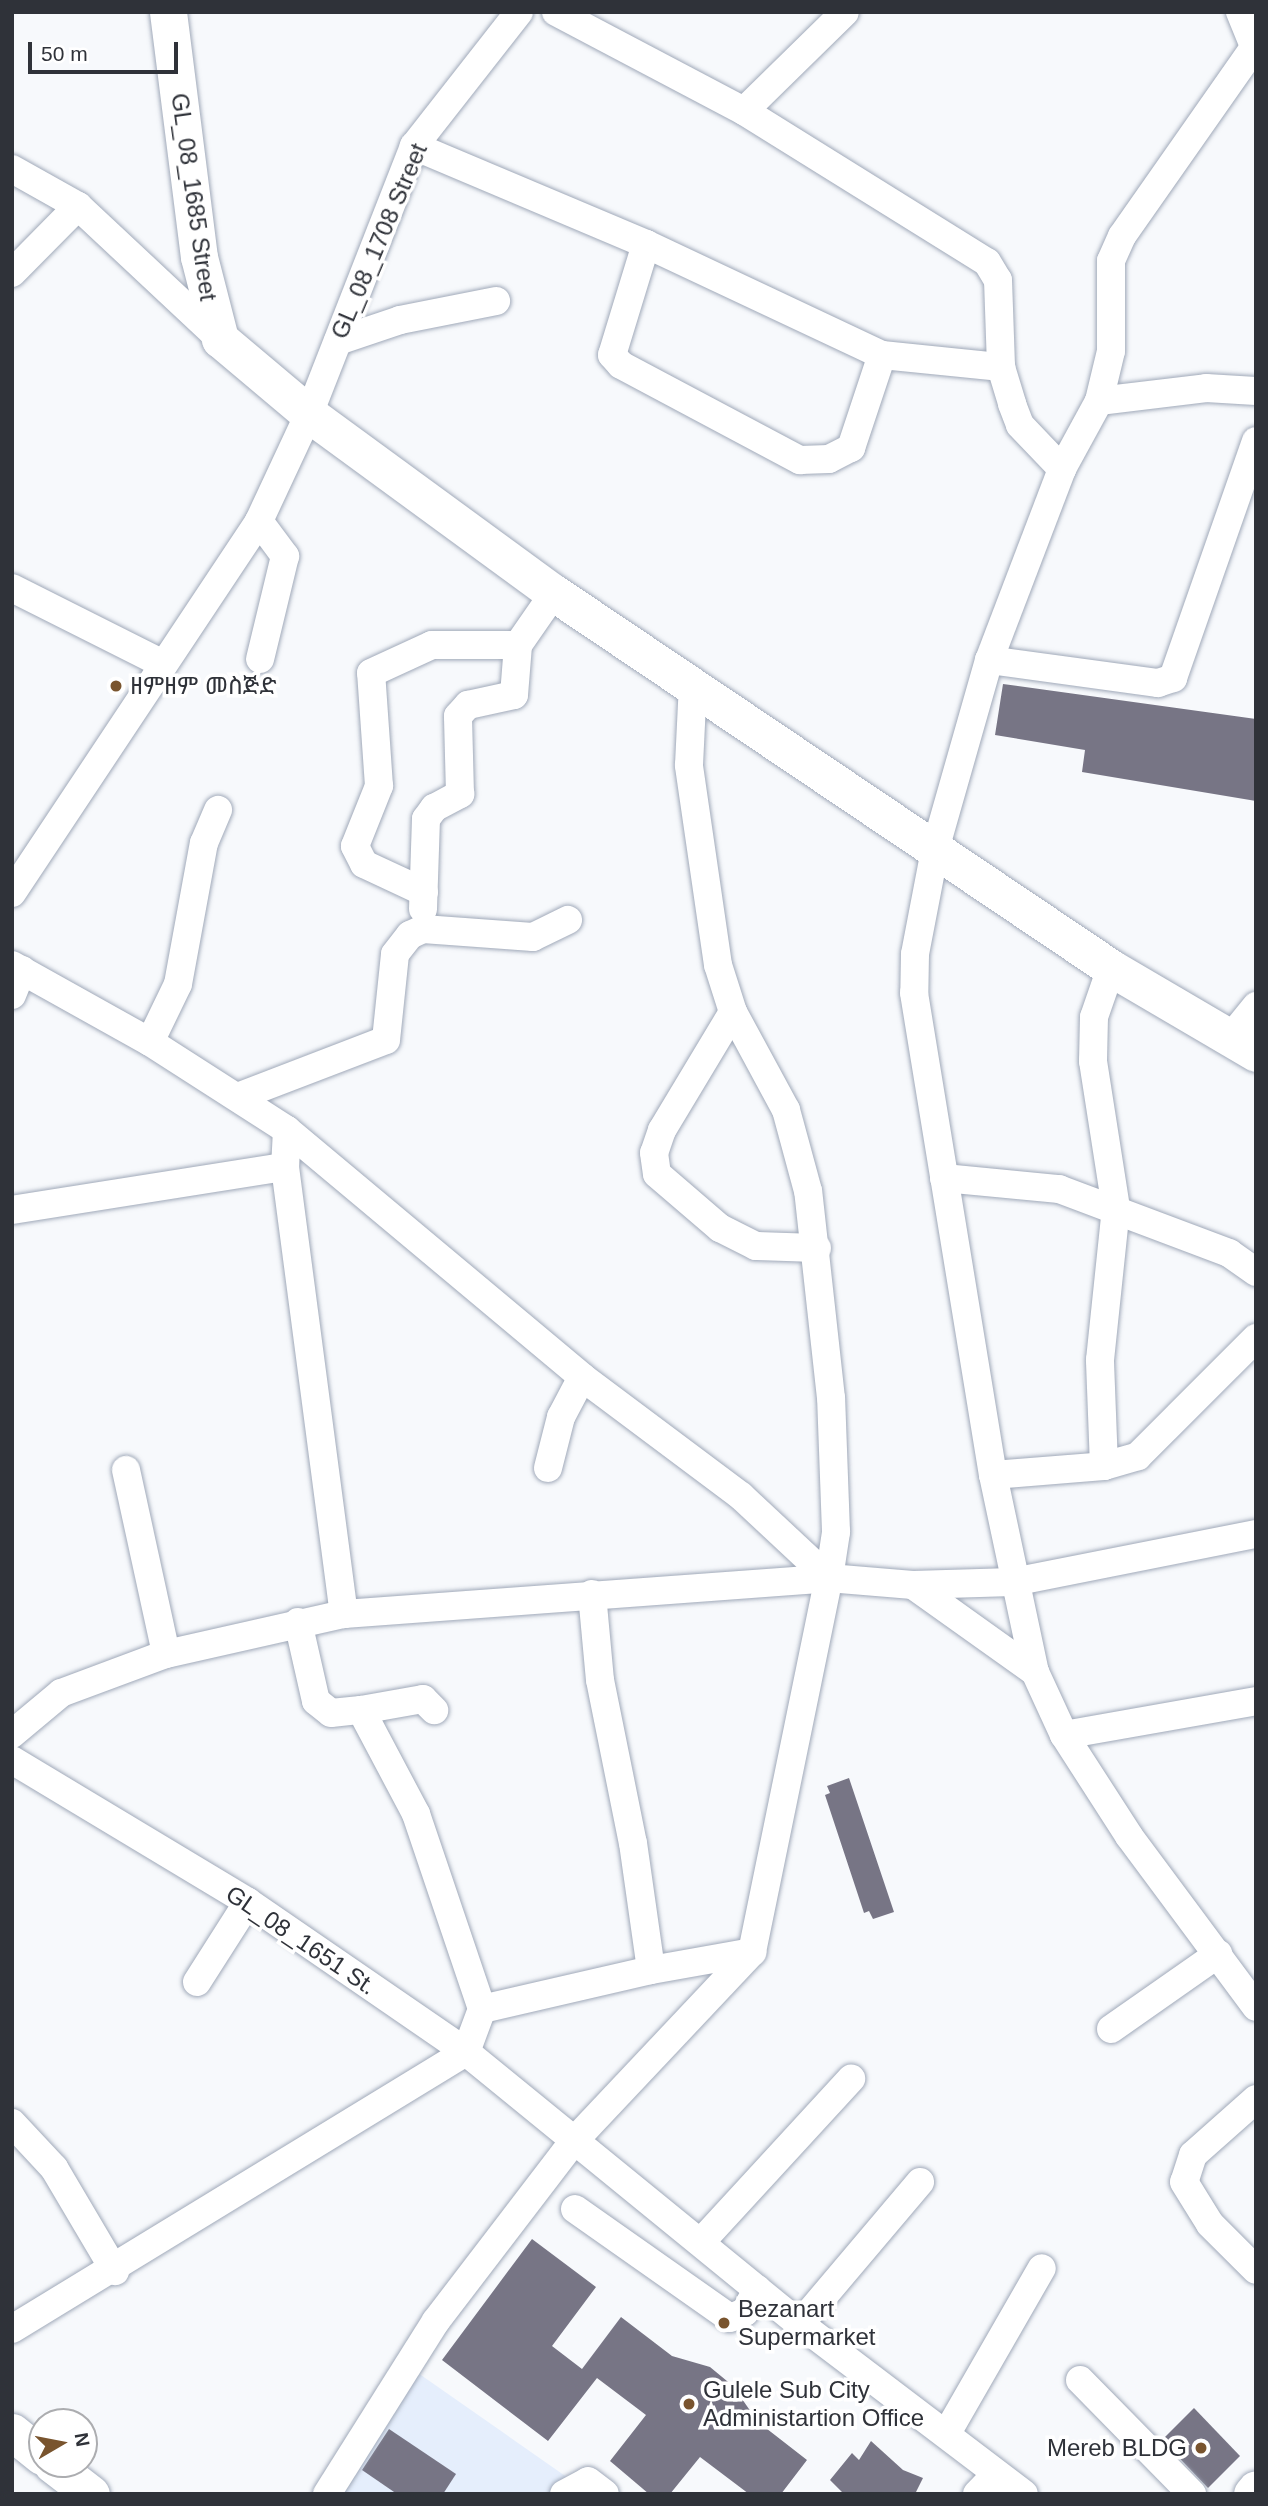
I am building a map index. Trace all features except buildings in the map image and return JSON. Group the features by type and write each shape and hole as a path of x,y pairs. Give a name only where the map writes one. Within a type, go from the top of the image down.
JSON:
{"main road":[{"name":"GL_08_1685 Street","path":"168,12 199,257 220,339"},
{"path":"220,339 309,414 554,593 692,683 1111,968 1243,1045"},
{"path":"12,2432 28,2445"},
{"path":"70,2478 91,2494"},
{"path":"1252,2494 1256,2489"}],"street":[{"name":"GL_08_1708 Street","path":"12,893 162,663 259,521 309,414 414,146 519,12"},
{"path":"556,12 744,111 993,268 1001,367 1020,425 1062,469"},
{"path":"744,111 845,12"},
{"path":"1240,12 1254,50 1122,236 1111,261 1111,351 1099,401 1062,469 989,660 935,850 915,954 914,993 993,1475 1013,1583 1035,1672 1064,1735 1129,1836 1256,2007"},
{"path":"414,146 646,244 882,355 1001,367"},
{"path":"12,169 78,206 220,339"},
{"path":"12,273 78,206"},
{"path":"646,244 612,355 621,365 800,460 829,459 851,448 882,355"},
{"path":"338,341 422,315 496,301"},
{"path":"1099,401 1206,388 1256,391"},
{"path":"989,660 1158,683 1173,678 1254,454"},
{"path":"259,521 285,556 260,659"},
{"path":"12,588 162,663"},
{"path":"422,929 429,813 460,794 458,716 468,705 514,695 518,645 554,593"},
{"path":"424,892 365,864 355,846 379,786 371,673 432,645 518,645"},
{"path":"327,2494 436,2321 573,2142 752,1952 829,1578 836,1532 817,1248 800,1153 786,1110 733,1012 718,965 702,874 689,765 692,683"},
{"path":"150,1042 178,984 204,843 218,810"},
{"path":"240,1096 386,1040 395,954 399,943 422,929 533,937 568,920"},
{"path":"1104,1466 1100,1360 1116,1208 1093,1061 1094,1017 1111,968"},
{"path":"15,977 150,1042 240,1096 287,1129 582,1377 741,1496 829,1578"},
{"path":"1243,1045 1256,1006"},
{"path":"733,1012 662,1130 654,1153 657,1174 720,1228 756,1246 817,1248"},
{"path":"287,1129 285,1167 344,1614"},
{"path":"12,1210 285,1167"},
{"path":"944,1178 1029,1183 1116,1208 1229,1253 1256,1272"},
{"path":"993,1475 1126,1462 1152,1445 1256,1338"},
{"path":"548,1468 561,1417 582,1377"},
{"path":"126,1470 166,1654"},
{"path":"12,1734 61,1693 166,1654 298,1622 344,1614 829,1578 913,1585 1013,1583 1256,1534"},
{"path":"913,1585 1035,1672"},
{"path":"592,1594 600,1680 633,1843 651,1970"},
{"path":"298,1622 322,1710 361,1710 423,1699 434,1710"},
{"path":"1064,1735 1248,1708"},
{"path":"12,2329 114,2271 269,2169 466,2052 482,2009 416,1814 361,1710"},
{"name":"GL_08_1651 St.","path":"12,1760 248,1902 466,2052 573,2142 800,2324 947,2432 986,2484 1024,2494"},
{"path":"197,1982 248,1902"},
{"path":"482,2009 651,1970 752,1952"},
{"path":"1111,2029 1218,1954"},
{"path":"701,2242 851,2079"},
{"path":"1256,2099 1193,2155 1184,2182 1210,2224 1256,2270"},
{"path":"12,2123 54,2168 114,2271"},
{"path":"800,2324 920,2182"},
{"path":"575,2209 730,2318 745,2312 757,2288"},
{"path":"947,2432 1042,2268"},
{"path":"1080,2380 1192,2494"},
{"path":"564,2494 588,2481 605,2494"}],"shaded area":[{"path":"418,2373 591,2494 332,2494"}],"place":[{"name":"ዘምዘም መስጅድ","path":"116,686"},
{"name":"Bezanart Supermarket","path":"724,2323"},
{"name":"Gulele Sub City Administartion Office","path":"689,2404"},
{"name":"Mereb BLDG","path":"1201,2448"}]}
